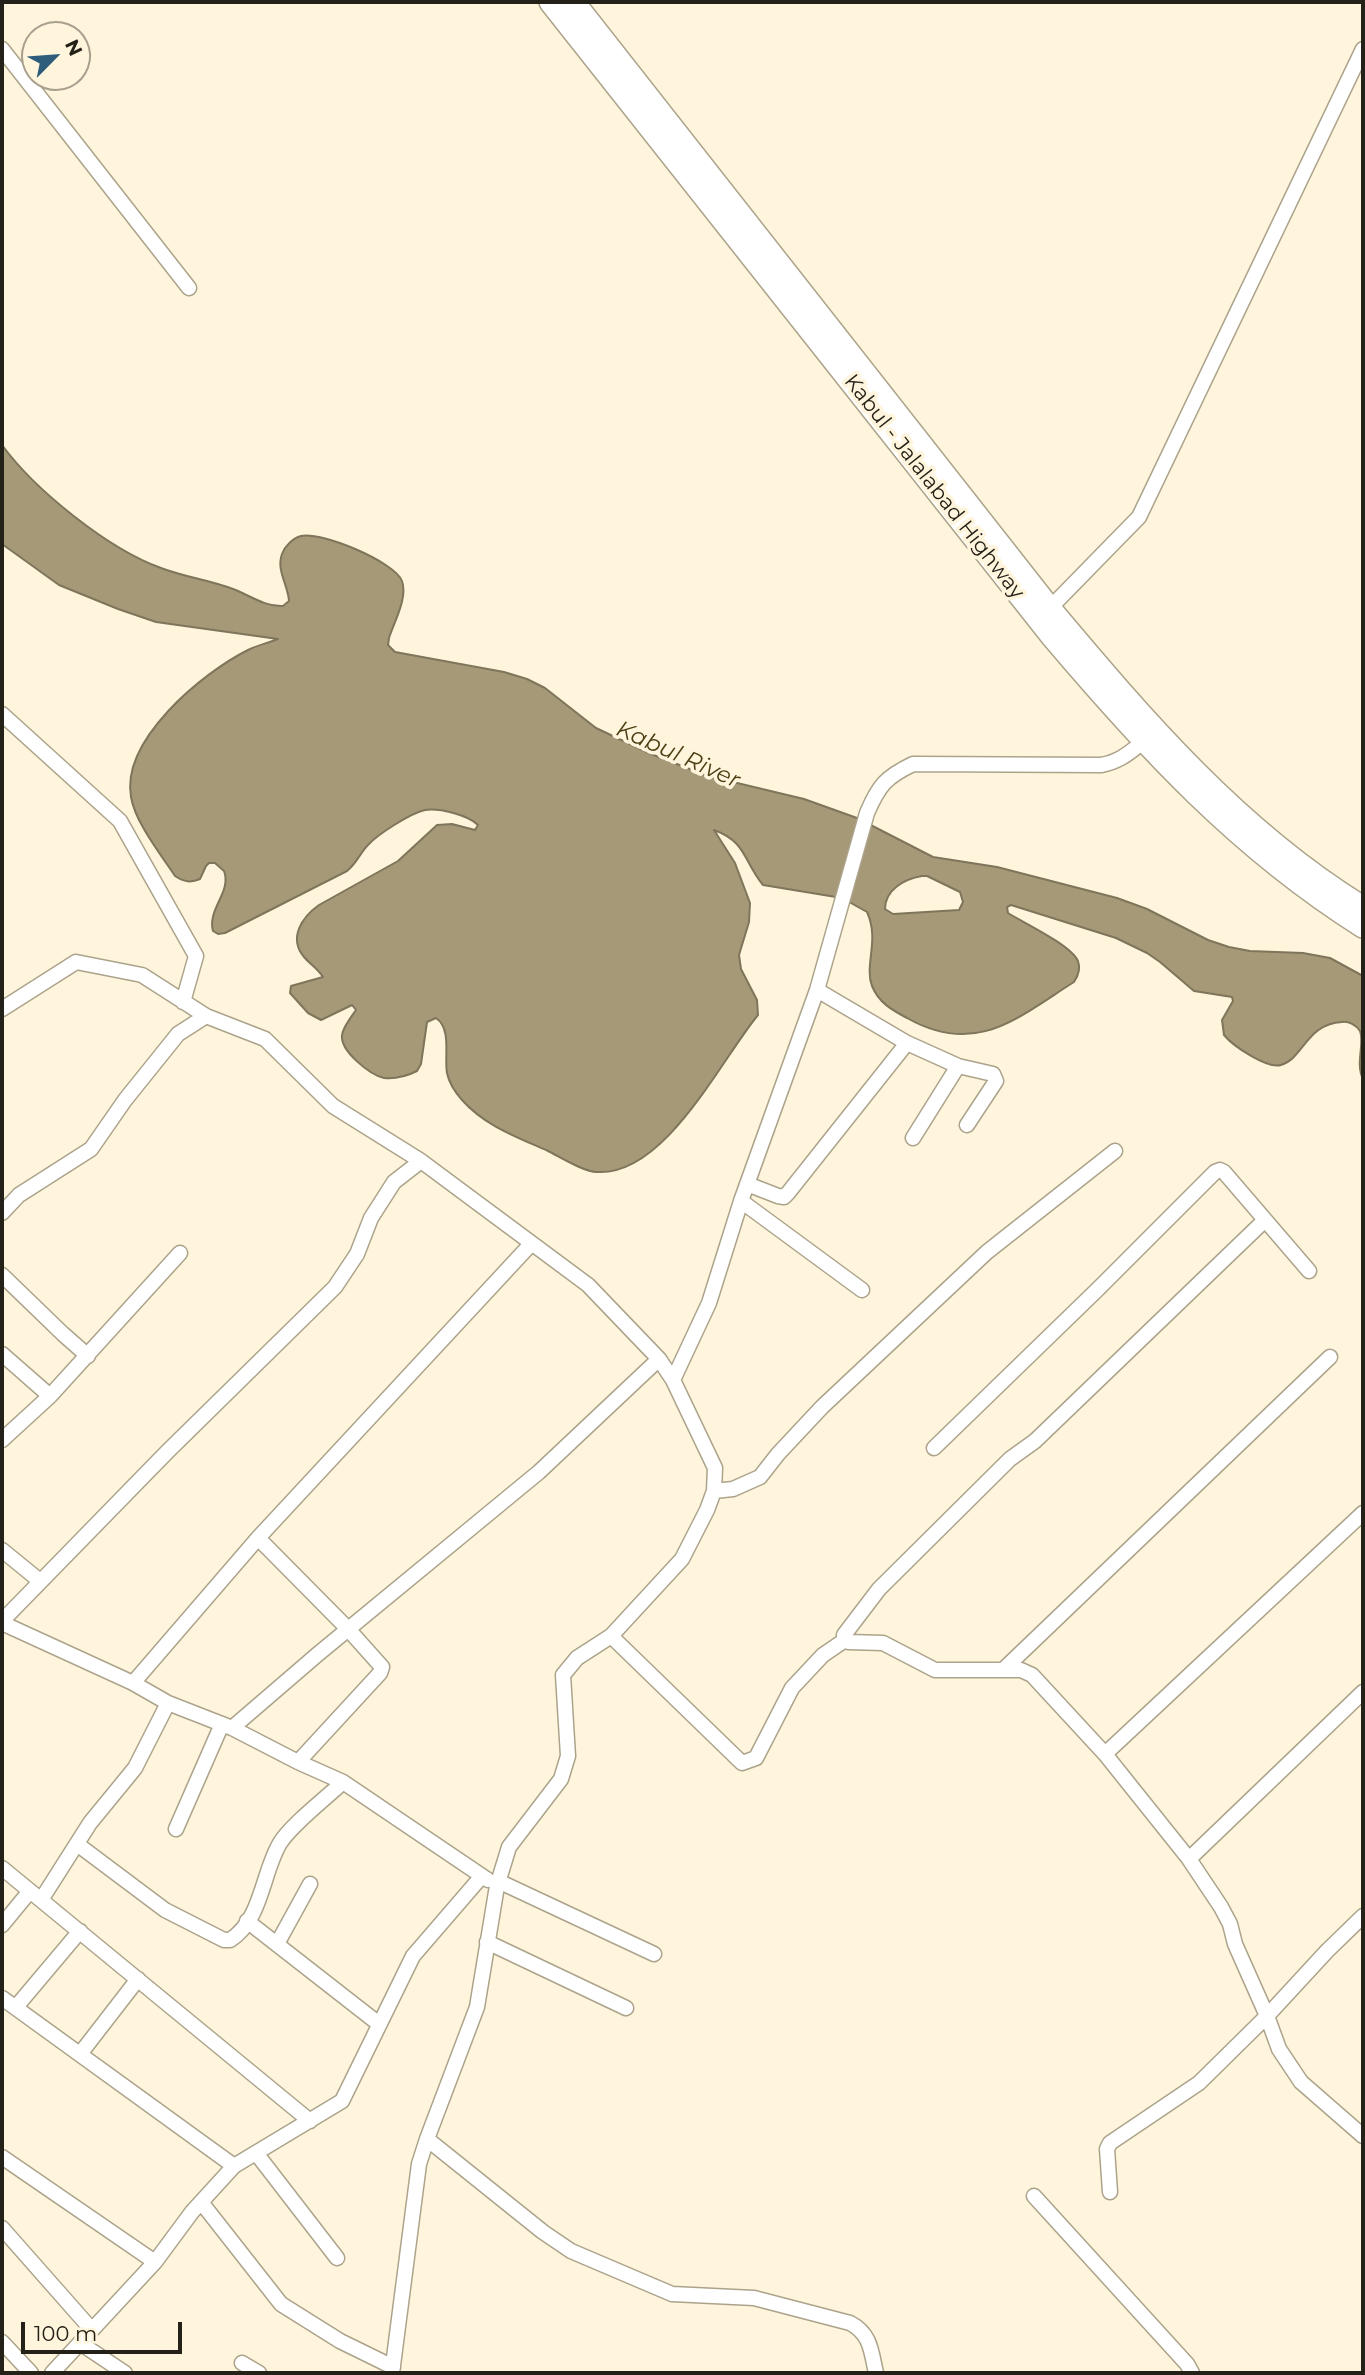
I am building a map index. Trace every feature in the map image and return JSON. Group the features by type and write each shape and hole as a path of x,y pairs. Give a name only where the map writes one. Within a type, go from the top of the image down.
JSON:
{"highway":[{"name":"Kabul - Jalalabad Highway","path":"550,2 625,82 1058,631 1125,710 1190,766 1233,808 1313,873 1363,907"},
{"name":"Kabul - Jalalabad Highway","path":"575,2 625,82"},
{"name":"Kabul - Jalalabad Highway","path":"1016,578 1050,608 1058,631"},
{"name":"Kabul - Jalalabad Highway","path":"1125,710 1143,742 1228,825 1279,869 1363,927"}],"street":[{"path":"2,48 189,288"},
{"path":"1050,608 1139,517 1363,49"},
{"path":"2,714 120,821 196,956 183,1002"},
{"path":"673,1380 709,1303 741,1201 817,990 867,813 876,791 894,774 913,764 1101,765 1124,757 1143,742"},
{"path":"2,1009 76,962 142,975 206,1016 265,1039 333,1106 421,1161 588,1285 659,1359 673,1380 715,1468 713,1491 707,1510 682,1559 611,1636 577,1658 563,1675 568,1756 561,1779 509,1847 498,1883 477,2007 419,2164 392,2370 281,2304 201,2202"},
{"path":"817,990 907,1043 958,1066 993,1074 996,1081 967,1125"},
{"path":"2,1213 19,1195 91,1149 125,1100 178,1034 206,1016"},
{"path":"747,1184 784,1197 907,1043"},
{"path":"913,1138 958,1066"},
{"path":"713,1491 733,1489 760,1477 822,1407 987,1252 1115,1151"},
{"path":"421,1161 394,1182 371,1218 357,1254 335,1287 167,1452 2,1622 133,1683 168,1703 227,1726 343,1782 482,1876 654,1954"},
{"path":"934,1448 1215,1172 1224,1172 1309,1271"},
{"path":"741,1201 862,1290"},
{"path":"845,1640 844,1635 888,1580 1010,1459 1035,1441 1265,1220"},
{"path":"133,1683 258,1538 531,1244"},
{"path":"2,1440 50,1396 180,1253"},
{"path":"2,1275 88,1356"},
{"path":"2,1354 50,1396"},
{"path":"1003,1670 1330,1357"},
{"path":"176,1829 227,1726 539,1472 659,1359"},
{"path":"1105,1754 1363,1513"},
{"path":"258,1538 382,1667 298,1762"},
{"path":"2,1550 40,1581"},
{"path":"611,1636 742,1763 756,1758 792,1688 823,1655 845,1640"},
{"path":"845,1640 883,1643 935,1670 1021,1670 1032,1675 1105,1754 1189,1859 1230,1924 1235,1944 1279,2049 1301,2082 1363,2136"},
{"path":"1189,1859 1363,1692"},
{"path":"2,1925 36,1896 135,1768 168,1703"},
{"path":"77,1844 165,1910 224,1940 234,1938 247,1921 280,1843 343,1782"},
{"path":"2,1868 310,2121"},
{"path":"52,2373 155,2262 201,2202 234,2166 342,2101 413,1956 482,1876"},
{"path":"277,1944 310,1884"},
{"path":"1110,2192 1107,2149 1110,2143 1199,2083 1363,1916"},
{"path":"247,1921 379,2024"},
{"path":"16,2007 80,1931"},
{"path":"487,1942 626,2008"},
{"path":"80,2054 138,1979"},
{"path":"2,1998 234,2166"},
{"path":"427,2139 543,2232 571,2250 597,2262 672,2294 754,2298 850,2323 863,2330 876,2373"},
{"path":"256,2152 337,2258"},
{"path":"2,2157 155,2262"},
{"path":"1034,2196 1187,2364 1192,2373"},
{"path":"2,2228 92,2330"},
{"path":"2,2342 31,2373"},
{"path":"80,2343 125,2373"},
{"path":"242,2363 259,2373"}],"shaded area":[{"path":"2,445 33,481 53,499 118,547 161,568 239,591 270,605 283,606 289,601 281,572 281,560 290,543 301,536 311,536 340,543 386,565 402,581 402,602 388,645 395,652 504,672 527,679 545,688 596,728 651,754 708,776 804,799 857,818 933,857 997,867 1117,898 1229,947 1330,958 1363,976 1363,1079 1360,1067 1360,1031 1352,1024 1330,1024 1313,1035 1289,1061 1281,1065 1267,1064 1242,1050 1224,1035 1222,1020 1233,1001 1232,997 1194,991 1147,953 1116,938 1011,905 1007,907 1008,913 1057,941 1074,955 1079,967 1074,982 1034,1008 995,1028 954,1034 932,1029 891,1009 875,992 870,978 872,932 867,912 842,898 763,885 739,846 714,830 735,863 750,903 749,922 739,955 741,969 757,1000 758,1015 689,1112 646,1156 622,1168 597,1172 586,1170 502,1130 481,1117 462,1100 448,1077 446,1036 436,1018 427,1022 421,1064 417,1071 401,1077 384,1078 357,1061 346,1048 342,1035 356,1010 352,1005 321,1020 308,1013 290,993 291,986 323,977 304,957 297,943 299,928 313,910 398,861 437,825 452,824 475,830 478,825 468,818 446,811 419,812 395,824 373,840 347,871 225,933 218,934 213,931 212,923 225,886 224,871 215,863 209,863 200,879 188,881 175,876 149,838 133,807 131,775 151,732 188,692 229,661 252,648 278,639 156,622 118,609 59,585 2,544","holes":["927,876 960,892 963,902 959,910 893,914 885,909 888,896 897,886"]}],"water label":[{"name":"Kabul River","path":"678,755"}]}
